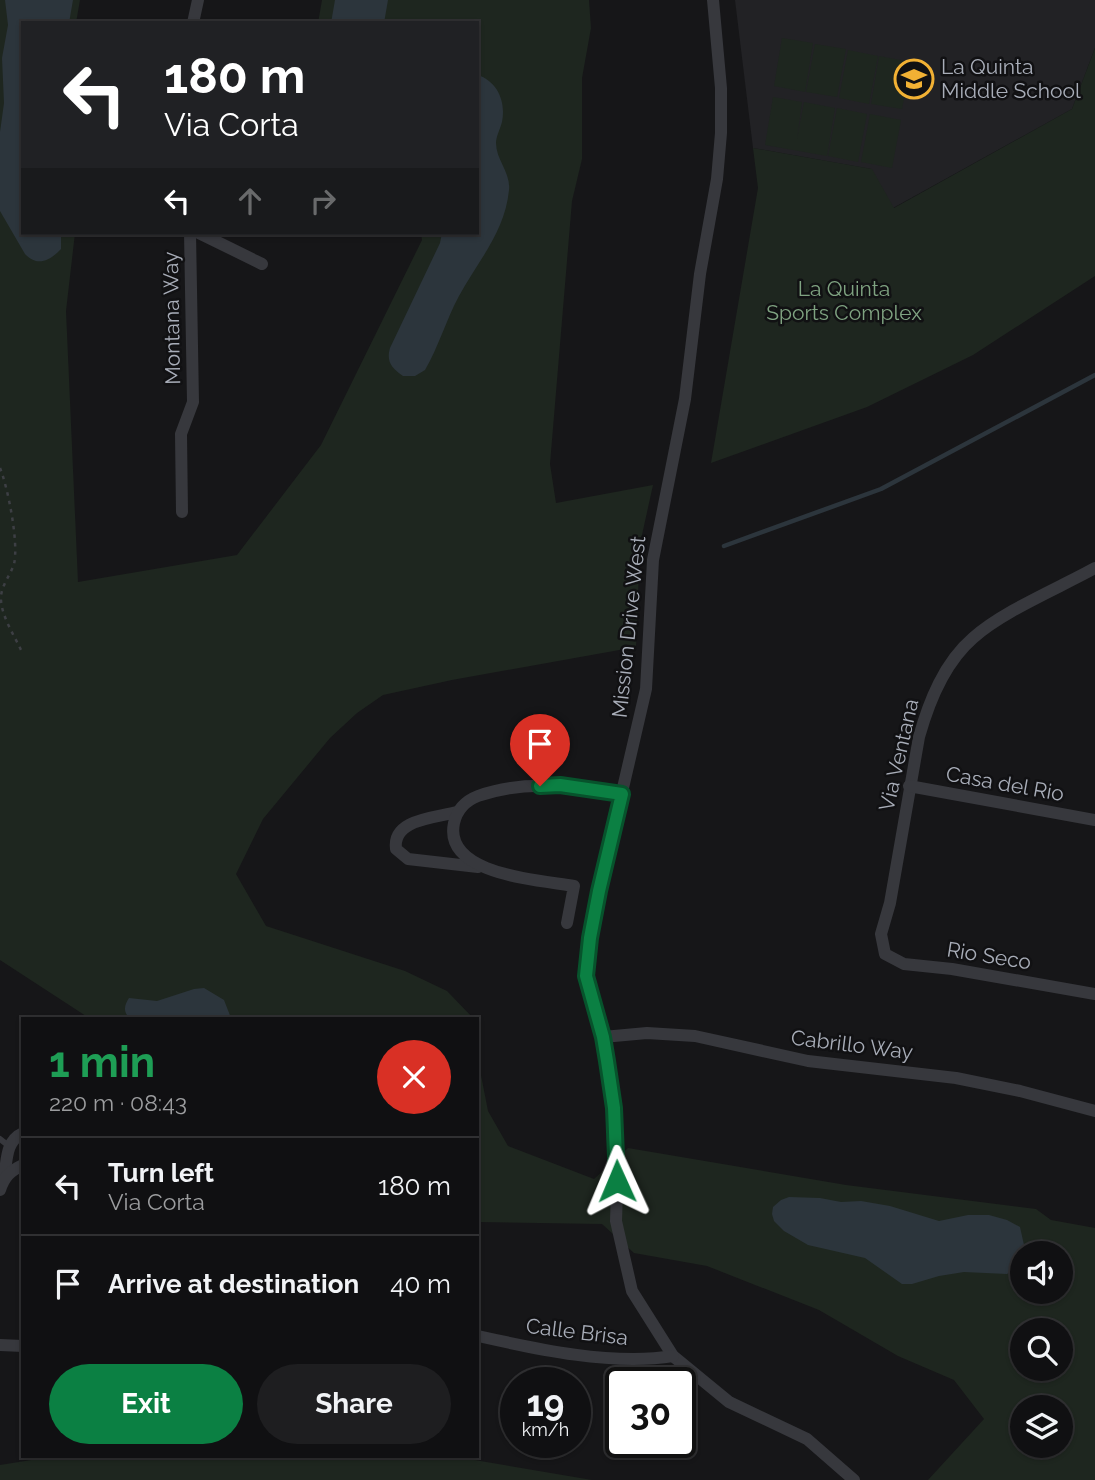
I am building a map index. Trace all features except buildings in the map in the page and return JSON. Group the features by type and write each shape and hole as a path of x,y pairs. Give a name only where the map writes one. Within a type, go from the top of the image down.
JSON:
{"street":[{"path":"193,21 198,0"},
{"name":"Mission Drive West","path":"713,0 721,88 717,178 700,274 685,399 653,560 646,689 599,891 586,976 603,1037 614,1108 618,1161 616,1221 632,1291 673,1356 729,1402 807,1439 854,1480"},
{"name":"Montana Way","path":"182,512 181,434 193,402 190,235"},
{"path":"203,235 262,264"},
{"name":"Via Ventana","path":"882,948 881,934 890,903 909,786 925,713 942,677 957,655 991,624 1095,568"},
{"path":"485,867 408,859 396,849 397,835 401,828 413,823 457,812 474,798 520,787 560,785 622,794"},
{"name":"Casa del Rio","path":"909,786 1095,820"},
{"path":"457,812 453,831 457,849 466,858 503,874 574,886 567,923"},
{"name":"Rio Seco","path":"882,948 885,954 904,964 952,969 1095,994"},
{"name":"Cabrillo Way","path":"603,1037 678,1033 819,1062 956,1078 1020,1091 1095,1111"},
{"path":"2,1185 5,1143 21,1134"},
{"path":"2,1185 13,1169 21,1166"},
{"name":"Calle Brisa","path":"479,1336 572,1353 655,1359 673,1356"},
{"path":"0,1345 21,1346"}],"path":[{"path":"0,468 14,531 15,549 15,561 0,597 3,611 21,650"}],"shaded area":[{"path":"5,0 73,0 69,21 21,21 21,235 61,235 61,249 43,261 34,260 25,254 0,211 0,132 4,103 2,58 8,25"},
{"path":"335,0 388,0 384,21 331,21"},
{"name":"La Quinta Middle School","path":"735,0 1095,0 1095,48 1072,109 893,208 871,169 753,148"},
{"path":"479,75 491,82 503,107 496,143 509,184 506,205 490,246 459,296 425,370 415,376 403,376 391,364 390,348 442,235 479,235"},
{"path":"204,988 224,1000 231,1017 129,1017 125,1011 129,998 157,1001"},
{"path":"789,1197 841,1202 861,1201 890,1206 939,1221 968,1215 989,1215 1020,1227 1023,1241 1010,1241 1010,1272 1007,1274 964,1272 902,1284 865,1258 808,1245 784,1231 774,1221 772,1214 773,1207"}],"green space":[{"path":"0,0 80,0 76,21 21,21 21,235 75,235 66,311 78,582 237,555 321,445 422,240 421,235 479,235 479,21 318,21 322,0 589,0 591,28 582,78 582,159 572,201 550,464 556,503 653,485 640,544 636,647 383,695 357,713 330,738 263,819 236,874 266,926 405,971 447,991 472,1017 87,1017 0,960"},
{"path":"782,38 813,43 805,92 774,86"},
{"path":"815,44 846,49 837,97 806,92"},
{"name":"La Quinta Sports Complex","path":"1095,48 1095,276 973,355 867,407 711,463 758,188 753,148 872,169 894,208 1072,109"},
{"path":"848,50 878,56 869,104 839,98"},
{"path":"879,56 911,62 902,109 871,104"},
{"path":"773,97 802,102 797,139 804,102 835,108 827,156 765,145"},
{"path":"837,108 867,114 858,162 828,156"},
{"path":"870,114 901,120 892,168 861,162"},
{"path":"479,1046 480,1070 488,1111 508,1146 594,1179 628,1148 846,1185 1036,1209 1051,1220 1095,1228 1095,1480 928,1480 984,1419 954,1380 898,1356 819,1310 707,1266 634,1253 602,1224 479,1222"},
{"path":"44,1458 463,1458 592,1480 0,1480 0,1465"}],"waterway":[{"path":"724,546 881,489 1095,375"}],"place":[{"name":"La Quinta Middle School","path":"914,79"}],"route":[{"path":"540,786 560,785 622,794 599,891 586,976 607,1061 614,1108 617,1181"}]}
